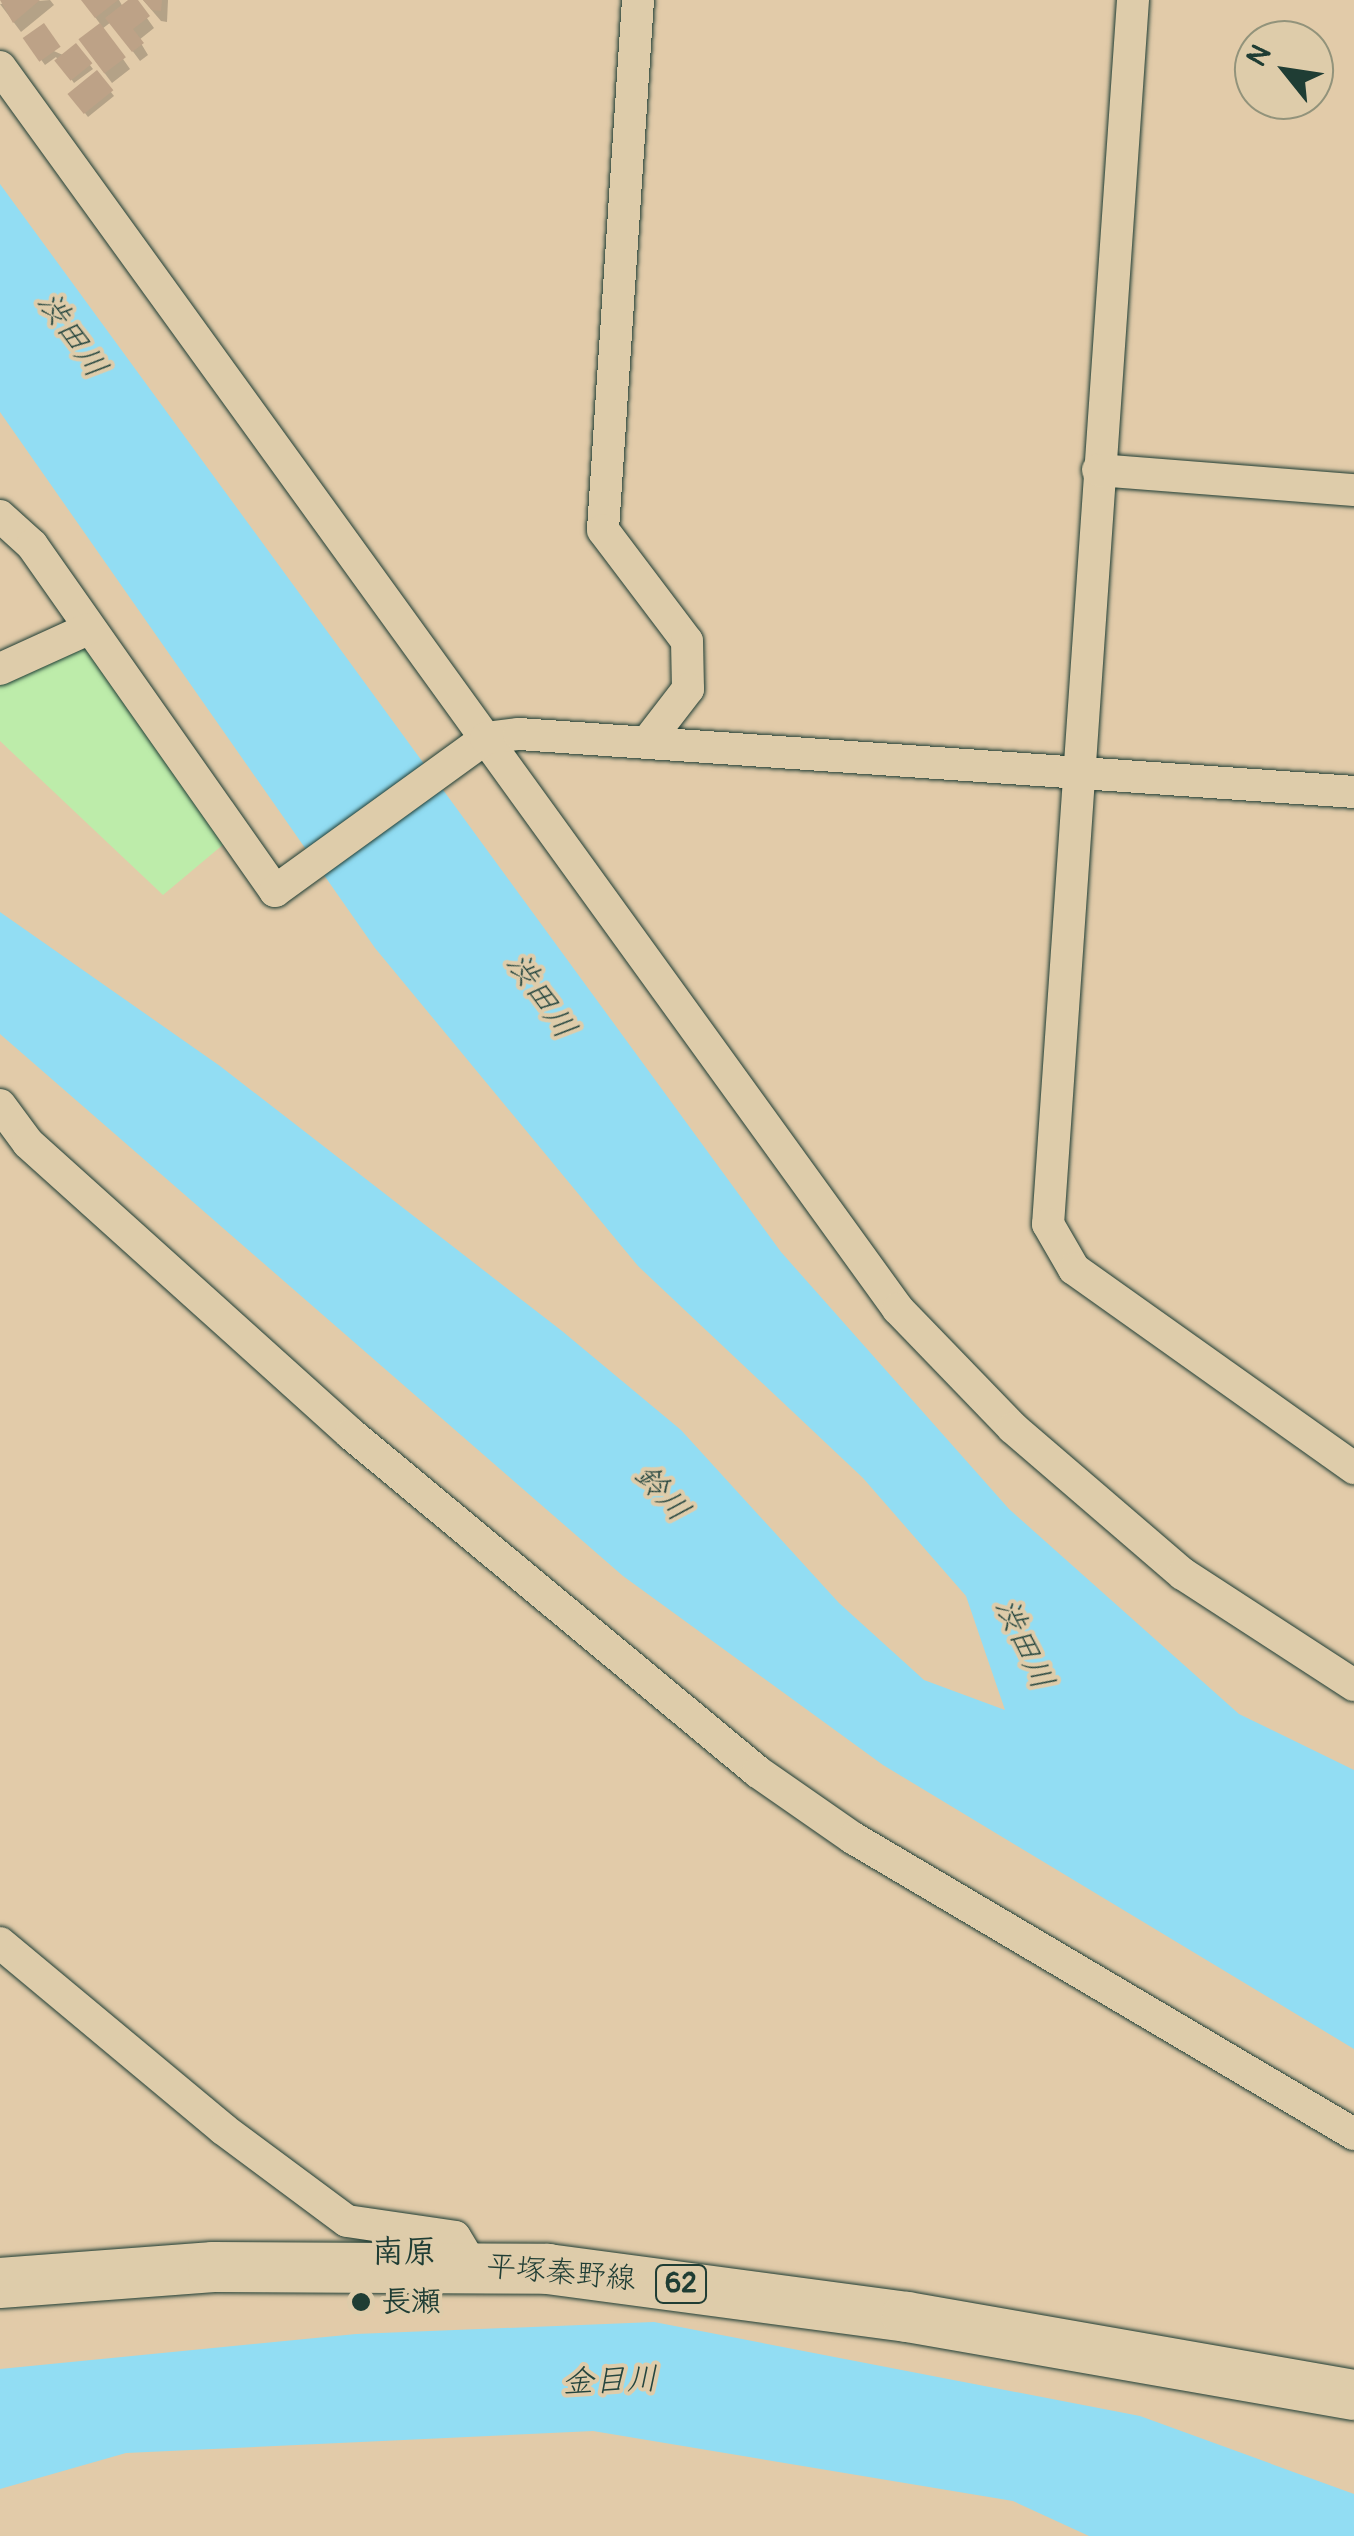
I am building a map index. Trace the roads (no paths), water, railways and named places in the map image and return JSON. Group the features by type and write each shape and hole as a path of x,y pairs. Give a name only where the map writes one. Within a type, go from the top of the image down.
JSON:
{"main road":[{"name":"平塚秦野線","path":"0,2283 213,2267 472,2265 755,2294 1354,2395"}],"street":[{"path":"638,0 603,530 687,641 688,688 648,741"},
{"path":"1133,0 1076,775 1048,1224 1074,1269 1354,1468"},
{"path":"0,67 898,1308 1013,1428 1183,1574 1354,1685"},
{"path":"1098,470 1354,490"},
{"path":"0,516 32,545 275,891 486,738 648,741 1076,775 1354,792"},
{"path":"0,669 88,629"},
{"path":"0,1105 28,1142 351,1434 758,1772 854,1838 1354,2134"},
{"path":"0,1943 223,2129 347,2221 454,2237 472,2265"}],"water":[{"path":"0,184 781,1252 1009,1509 1239,1714 1354,1770 1354,2049 883,1765 623,1576 0,1034 0,912 220,1066 562,1331 681,1430 839,1603 924,1680 1005,1710 966,1596 863,1478 638,1266 375,948 0,412"},
{"name":"金目川","path":"654,2322 1140,2416 1354,2494 1354,2536 1089,2536 1013,2501 593,2431 126,2453 0,2489 0,2369 356,2334"}],"place":[{"name":"長瀬","path":"361,2302"}],"district":[{"name":"南原","path":"404,2252"}],"water label":[{"name":"渋田川","path":"72,335"},
{"name":"渋田川","path":"541,996"},
{"name":"鈴川","path":"662,1493"},
{"name":"渋田川","path":"1024,1644"}]}
